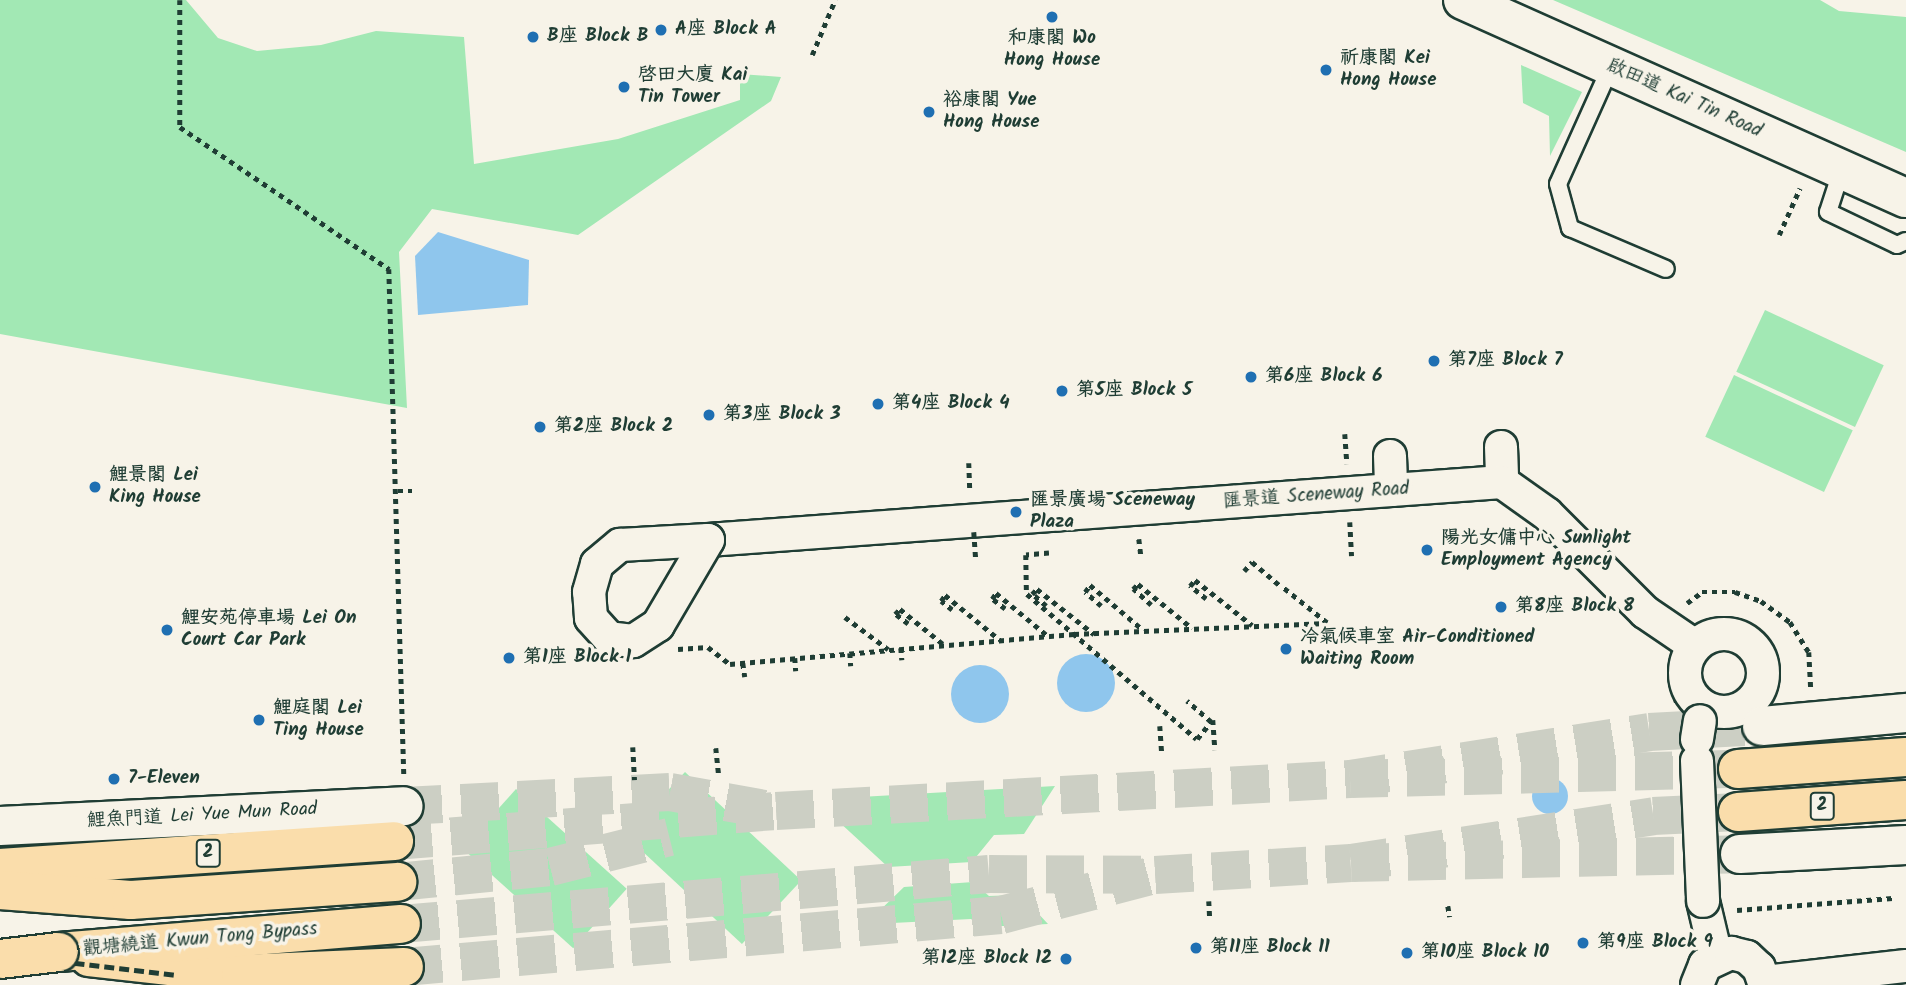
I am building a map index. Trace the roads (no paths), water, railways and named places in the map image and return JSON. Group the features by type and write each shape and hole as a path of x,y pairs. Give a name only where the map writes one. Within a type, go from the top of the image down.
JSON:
{"main road":[{"name":"啟田道 Kai Tin Road","path":"1463,0 1906,198"},
{"path":"1762,726 1906,713"},
{"name":"2","path":"1738,769 1906,757"},
{"name":"2","path":"1738,812 1906,800"},
{"name":"鯉魚門道 Lei Yue Mun Road","path":"0,826 400,808 0,868"},
{"path":"1740,854 1906,845"},
{"path":"0,890 131,900 397,882"},
{"name":"觀塘繞道 Kwun Tong Bypass","path":"0,959 401,925"},
{"path":"0,944 241,974 404,967"}],"street":[{"path":"1501,447 1502,482 1547,514 1683,652 1684,672 1694,699 1703,901 1716,956"},
{"path":"1390,456 1391,490"},
{"name":"匯景道 Sceneway Road","path":"708,540 1502,482"},
{"path":"1683,652 1714,635 1736,635 1754,646 1763,667 1761,688 1747,705 1727,713 1693,710"},
{"path":"1697,985 1705,965 1716,956 1731,953 1747,957 1759,968 1765,984 1906,965"}],"lane":[{"path":"1611,66 1558,184 1570,228 1666,269"},
{"path":"1842,169 1828,212 1897,245 1906,241"}],"water":[{"path":"438,232 529,260 528,305 418,315 415,256"},
{"path":"1086,654 1102,659 1110,667 1115,683 1110,699 1102,707 1086,712 1070,707 1062,699 1057,683 1062,667 1070,659"},
{"path":"980,665 996,670 1004,678 1009,694 1004,710 996,718 980,723 964,718 956,710 951,694 956,678 964,670"},
{"path":"1550,778 1563,783 1568,796 1563,809 1550,814 1537,809 1532,796 1537,783"}],"tunnel":[{"path":"1350,779 1649,732 1762,726"},
{"path":"394,841 776,811 1350,779 1738,769"},
{"path":"404,806 670,792 776,811"},
{"path":"401,924 989,874 1155,875 1351,863 1653,816 1738,812"},
{"path":"397,882 550,867 669,837"},
{"path":"1351,863 1740,854"},
{"path":"404,967 1001,915 1155,875"}],"railway":[{"path":"0,954 177,975"}],"place":[{"name":"和康閣 Wo Hong House","path":"1052,17"},
{"name":"A座 Block A","path":"661,30"},
{"name":"B座 Block B","path":"533,37"},
{"name":"祈康閣 Kei Hong House","path":"1326,70"},
{"name":"啓田大廈 Kai Tin Tower","path":"624,87"},
{"name":"裕康閣 Yue Hong House","path":"929,112"},
{"name":"第7座 Block 7","path":"1434,361"},
{"name":"第6座 Block 6","path":"1251,377"},
{"name":"第5座 Block 5","path":"1062,391"},
{"name":"第4座 Block 4","path":"878,404"},
{"name":"第3座 Block 3","path":"709,415"},
{"name":"第2座 Block 2","path":"540,427"},
{"name":"鯉景閣 Lei King House","path":"95,487"},
{"name":"匯景廣場 Sceneway Plaza","path":"1016,512"},
{"name":"陽光女傭中心 Sunlight Employment Agency","path":"1427,550"},
{"name":"第8座 Block 8","path":"1501,607"},
{"name":"鯉安苑停車場 Lei On Court Car Park","path":"167,630"},
{"name":"冷氣候車室 Air-Conditioned Waiting Room","path":"1286,649"},
{"name":"第1座 Block 1","path":"509,658"},
{"name":"鯉庭閣 Lei Ting House","path":"259,720"},
{"name":"7-Eleven","path":"114,779"},
{"name":"第9座 Block 9","path":"1583,943"},
{"name":"第11座 Block 11","path":"1196,948"},
{"name":"第10座 Block 10","path":"1407,953"},
{"name":"第12座 Block 12","path":"1066,959"}]}
